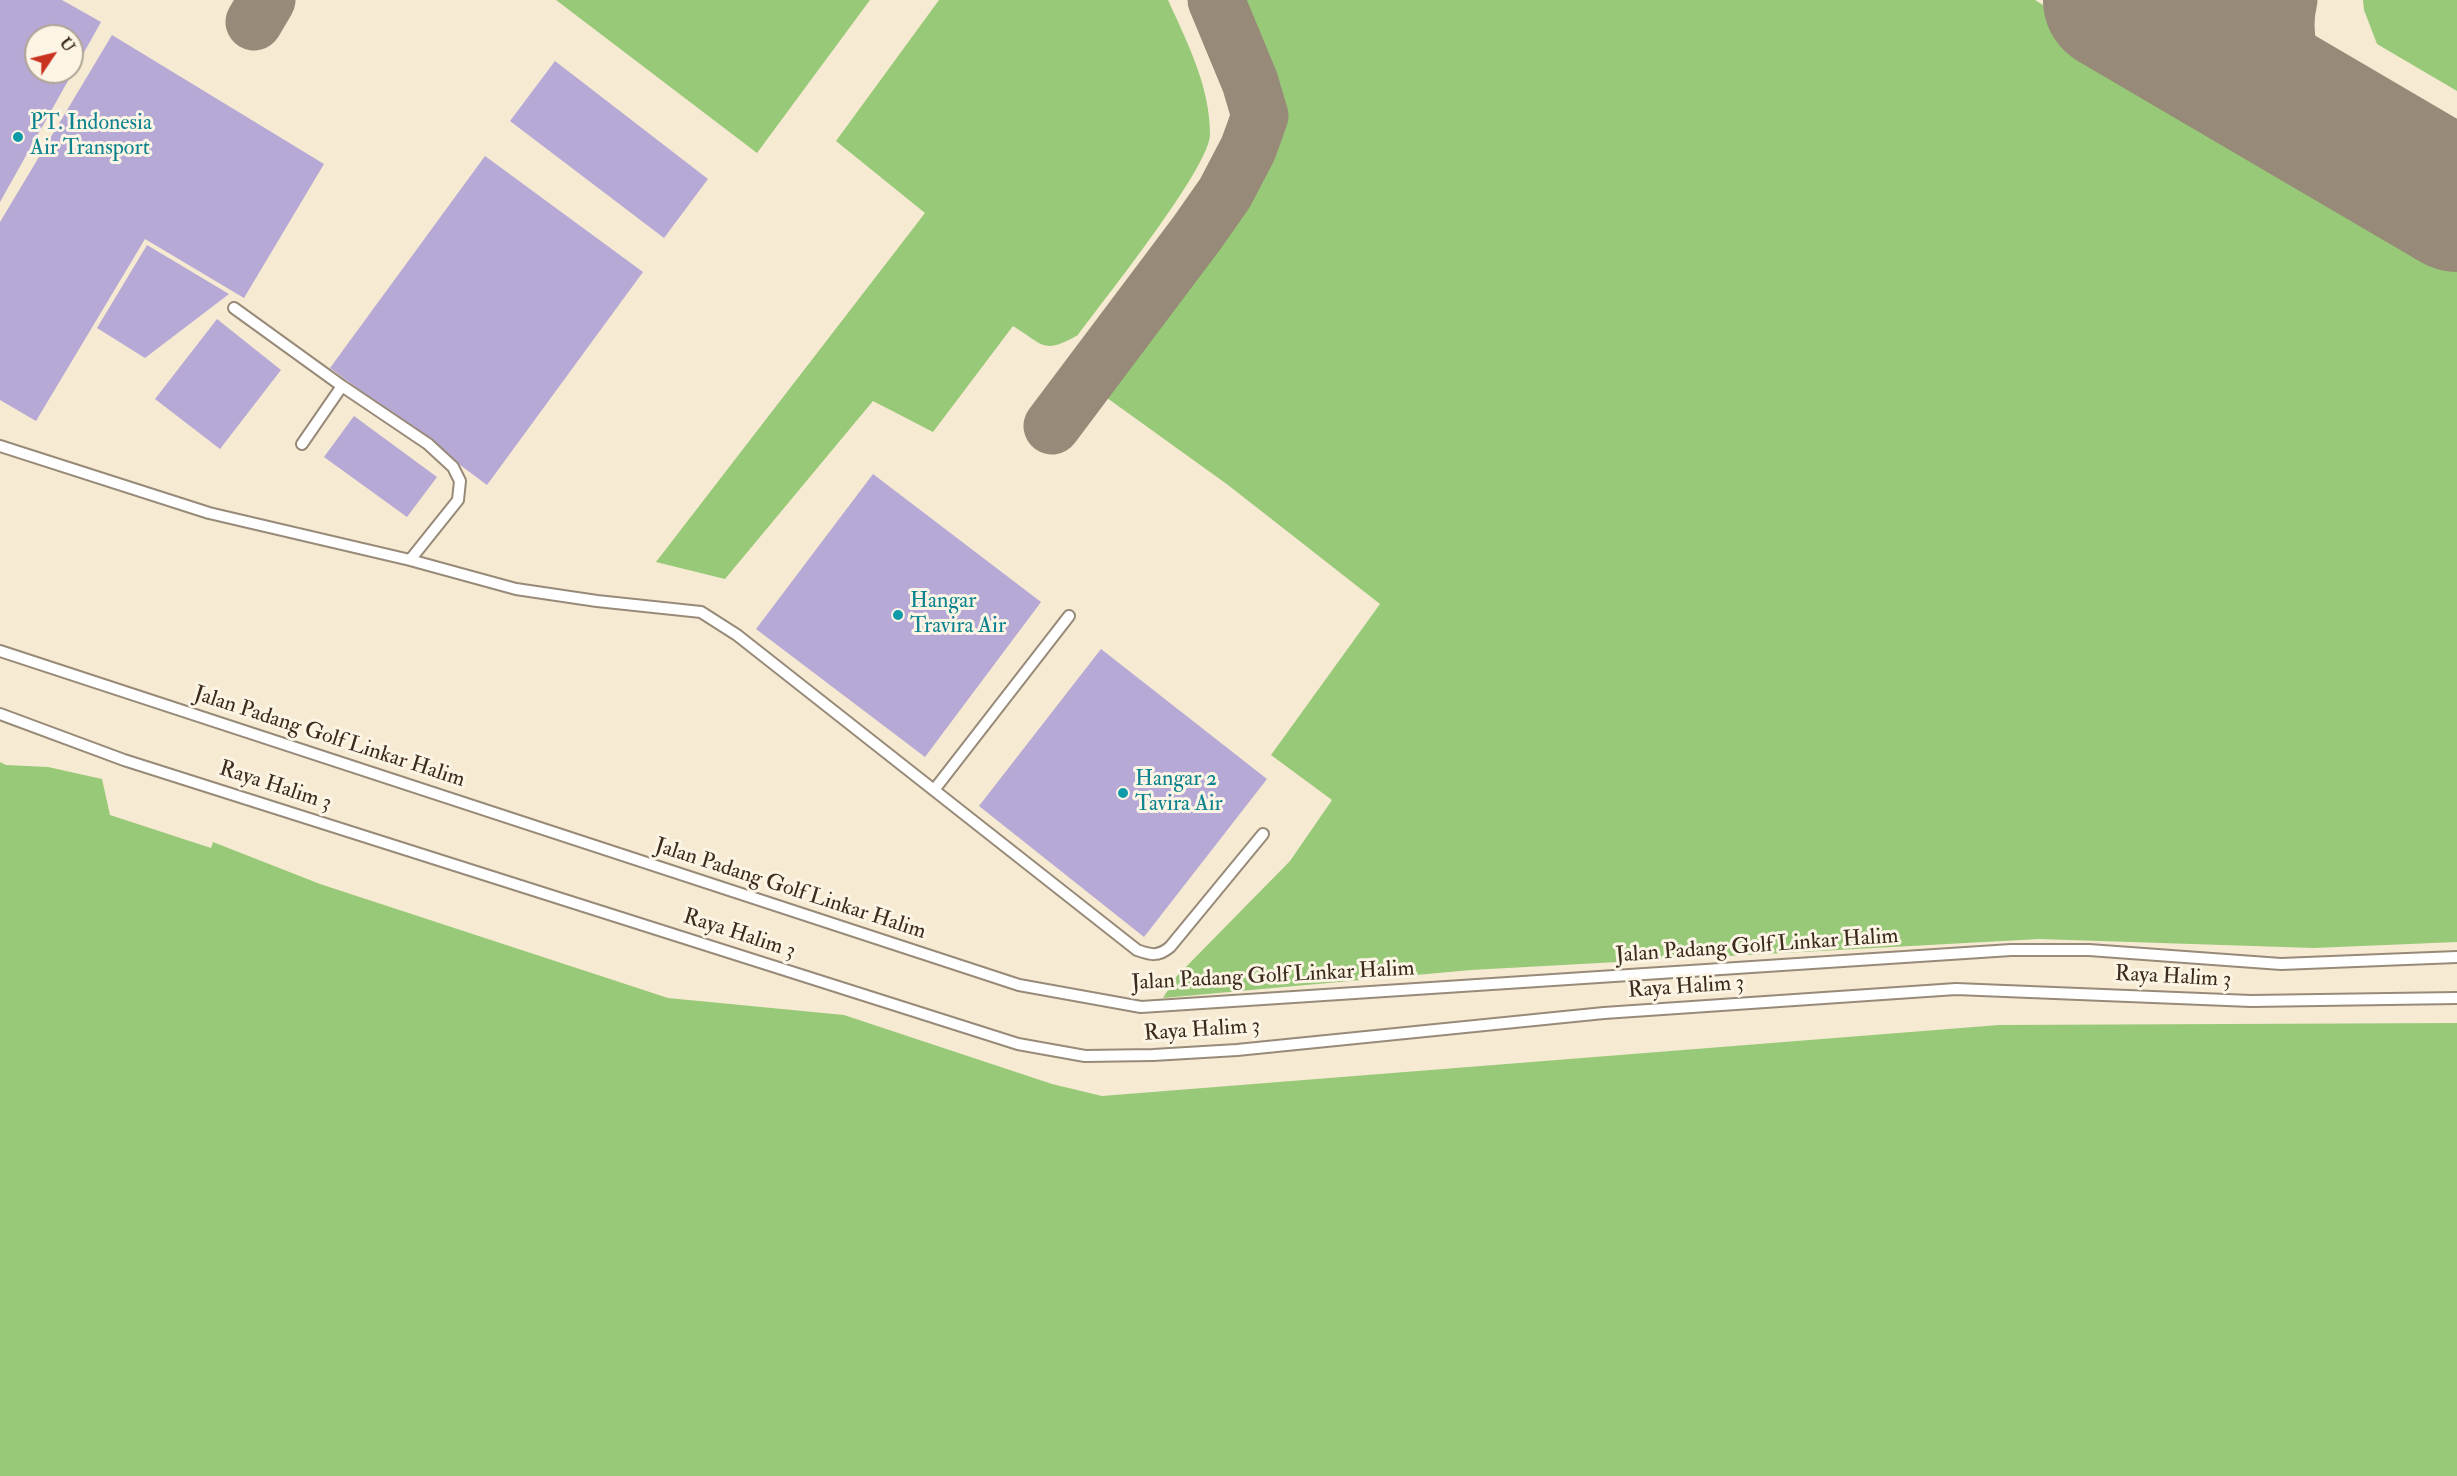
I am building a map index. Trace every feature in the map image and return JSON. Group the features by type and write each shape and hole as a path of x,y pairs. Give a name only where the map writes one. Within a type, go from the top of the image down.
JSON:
{"lane":[{"path":"234,308 342,386 428,444 453,467 460,482 458,500 410,560"},
{"path":"302,444 342,386"},
{"path":"0,446 210,513 410,560 516,589 597,601 701,612 737,635 1137,950 1153,956 1170,947 1263,834"},
{"path":"934,790 1069,616"},
{"name":"Jalan Padang Golf Linkar Halim","path":"0,651 1019,985 1141,1007 2011,950 2089,950 2281,964 2457,957"},
{"name":"Raya Halim 3","path":"0,714 124,760 1018,1044 1085,1056 1237,1050 1604,1013 1956,989 2251,1001 2457,998"}],"green space":[{"path":"556,0 870,0 757,153"},
{"path":"939,0 1168,0 1202,82 1209,116 1210,134 1206,150 1154,234 1078,335 1050,346 1038,342 1013,326 933,432 873,401 725,579 656,562 925,213 836,141"},
{"path":"1215,0 2035,0 2457,265 2457,942 2314,948 2039,939 1471,970 1163,998 1176,977 1290,861 1332,800 1271,755 1380,604 1228,485 1089,385 1101,361 1178,258 1248,149 1260,116 1250,81"},
{"path":"2114,0 2254,0 2216,15 2146,19"},
{"path":"2363,0 2457,0 2457,91 2377,44 2364,10"},
{"path":"0,762 6,765 48,767 102,779 110,815 211,848 213,842 320,884 668,998 844,1015 1052,1084 1102,1096 1999,1025 2457,1023 2457,1476 0,1476"}],"building":[{"name":"PT. Indonesia Air Transport","path":"0,0 62,0 101,22 84,52 84,24 24,24 24,84 66,84 0,202"},
{"path":"112,35 324,164 244,298 145,239 36,421 0,400 0,222"},
{"path":"555,61 708,179 664,238 510,121"},
{"path":"485,156 643,272 487,485 330,368"},
{"path":"147,245 229,294 145,358 97,328"},
{"path":"217,319 281,370 220,449 155,399"},
{"path":"354,416 437,477 407,517 324,457"},
{"name":"Hangar Travira Air","path":"873,474 1041,602 925,757 756,629"},
{"name":"Hangar 2 Tavira Air","path":"1101,649 1267,779 1144,937 979,806"}],"taxiway":[{"path":"254,22 267,0"},
{"path":"1052,426 1197,233 1225,193 1248,149 1260,116 1250,82 1216,0"},
{"path":"2146,19 2216,15 2254,0"},
{"path":"2289,0 2286,20 2290,55 2305,87 2339,132"}],"runway":[{"path":"2114,0 2457,201"}],"place":[{"name":"PT. Indonesia Air Transport","path":"18,137"},
{"name":"Hangar Travira Air","path":"898,615"},
{"name":"Hangar 2 Tavira Air","path":"1123,793"}]}
